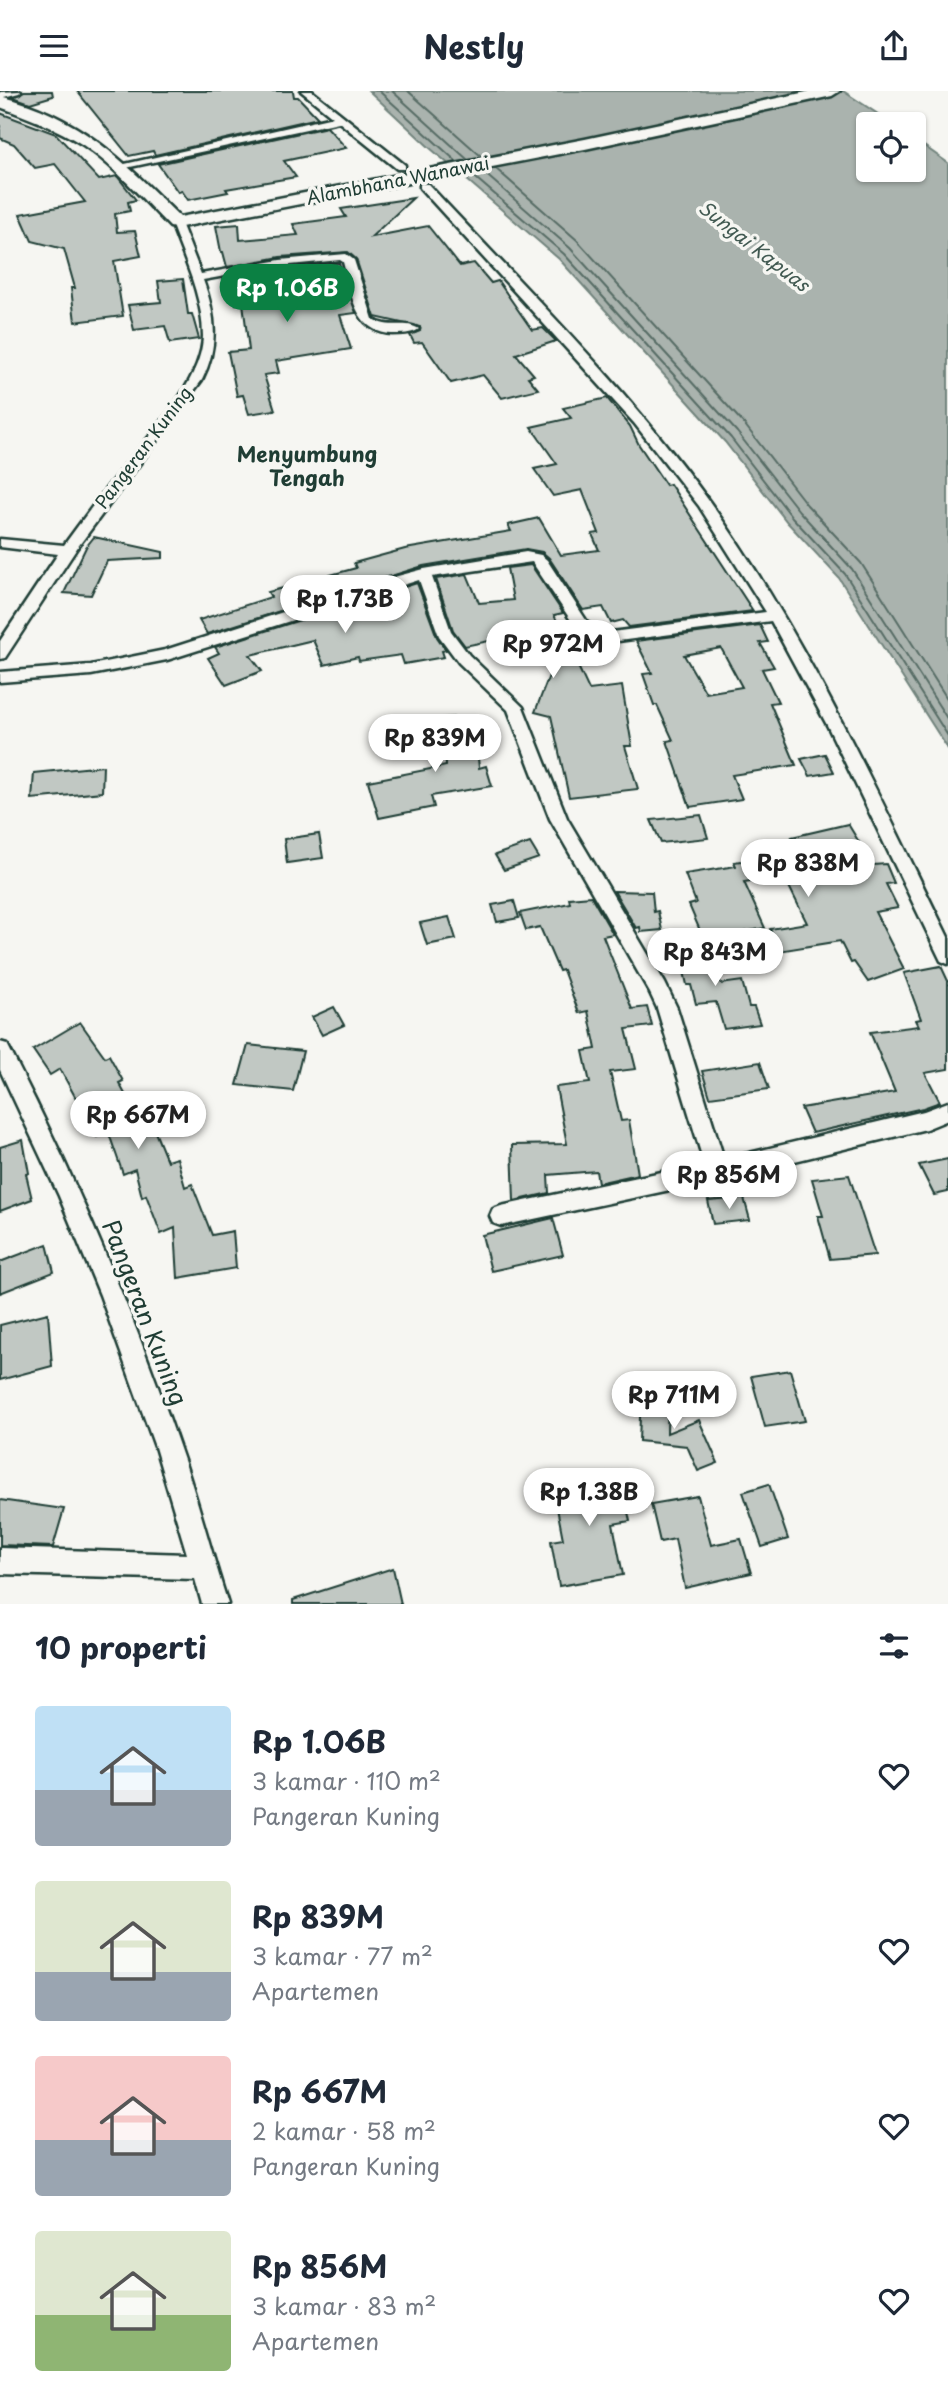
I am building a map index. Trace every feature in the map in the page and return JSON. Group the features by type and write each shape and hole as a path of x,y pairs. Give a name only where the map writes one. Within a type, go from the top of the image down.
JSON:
{"main road":[{"name":"Alambhana Wanawai","path":"176,223 585,144 832,91"},
{"path":"4,99 74,132 121,166 176,223"}],"street":[{"path":"306,91 401,167"},
{"path":"121,166 340,119"},
{"path":"424,186 572,344 640,422 703,503 748,571 833,723 948,956"},
{"name":"Pangeran Kuning","path":"0,653 33,599 200,373 208,355 209,338 197,278 176,223"},
{"path":"197,278 342,255 348,260 364,316 369,322 379,329 413,329"},
{"path":"0,543 68,550"},
{"path":"0,677 91,670 167,655 339,598 424,574 515,558 536,558 583,627 591,634 603,638 774,616"},
{"path":"424,574 444,632 464,659 515,707 559,819 658,989 667,1008 717,1170"},
{"name":"Pangeran Kuning","path":"0,1050 37,1121 99,1265 168,1449 215,1604"},
{"path":"501,1216 717,1170 926,1120 948,1111"},
{"path":"0,1560 202,1567"}],"water":[{"name":"Sungai Kapuas","path":"369,91 843,91 875,112 856,112 856,182 926,182 926,147 948,163 948,749 839,578 787,522 725,442 559,259 430,148"}],"building":[{"path":"24,91 52,91 53,96 30,103 13,97"},
{"path":"77,91 293,91 294,97 298,97 318,118 155,155 153,151 129,156"},
{"path":"0,113 56,134 99,180 117,176 136,200 128,202 130,211 115,214 117,232 135,231 141,256 114,261 123,316 75,322 71,288 75,288 64,249 32,241 20,214 85,202 55,164 35,168 14,144 0,138"},
{"path":"327,127 346,148 284,161 296,177 226,189 228,192 188,200 182,191 178,192 158,164"},
{"path":"413,198 371,237 428,226 460,266 474,263 491,283 498,281 532,330 543,328 556,341 516,354 534,375 528,377 538,389 502,398 483,375 451,383 422,342 414,343 410,335 420,331 420,327 375,317 356,259 348,252 280,257 227,267 221,252 216,226 239,224 240,240 298,235 293,224 346,217 341,209"},
{"path":"339,263 356,313 340,315 351,349 276,361 279,373 264,375 275,410 249,414 243,395 237,396 228,352 249,350 243,303 236,304 233,277"},
{"path":"183,279 188,314 192,314 199,339 170,343 165,326 134,330 128,305 161,302 158,281"},
{"path":"607,398 630,426 639,445 666,485 670,484 753,611 629,627 623,620 611,623 603,607 583,610 549,558 542,552 526,549 423,566 207,634 199,620 271,597 268,592 356,568 354,563 405,549 511,531 508,525 539,518 561,555 599,550 592,534 599,533 582,490 553,496 534,469 557,464 531,427 571,418 563,408"},
{"path":"94,537 163,552 163,558 107,561 91,595 64,593 86,547"},
{"path":"531,565 563,613 554,615 589,690 622,686 632,746 625,746 638,789 569,797 551,716 535,712 550,673 532,632 465,646 453,630 436,579 467,574 479,603 513,600 507,568"},
{"path":"417,583 437,637 446,650 442,651 444,657 404,664 401,655 359,661 358,657 324,665 313,640 250,655 262,671 226,685 208,658 219,653 215,647"},
{"path":"760,625 768,642 760,643 774,667 762,669 778,702 770,703 796,765 732,775 742,799 690,807 667,741 673,740 657,705 654,705 643,674 652,673 636,641","holes":["721,648 742,687 706,693 684,655"]},
{"path":"474,717 479,768 486,766 492,786 431,796 434,807 379,818 368,781 446,766 443,718"},
{"path":"825,754 834,772 810,776 801,759"},
{"path":"103,766 102,792 32,799 34,773"},
{"path":"701,815 708,838 661,843 651,820"},
{"path":"848,824 873,865 886,864 894,883 886,884 898,908 875,912 904,969 868,982 854,962 851,963 840,941 779,951 770,929 807,923 784,876 744,882 765,928 704,940 689,905 696,903 685,874 736,866 734,862 800,852 792,837"},
{"path":"319,834 323,858 287,863 284,839"},
{"path":"530,843 539,858 504,870 495,855"},
{"path":"614,891 652,892 654,912 658,911 662,930 641,932 640,927 636,928"},
{"path":"591,896 613,934 603,936 632,1009 647,1007 652,1026 626,1029 636,1069 610,1072 621,1121 629,1120 638,1174 598,1183 596,1171 548,1175 549,1193 514,1201 512,1145 567,1144 556,1087 590,1083 583,1051 596,1049 588,1011 579,1013 563,970 559,971 540,927 526,930 520,913 570,903 569,898"},
{"path":"514,901 519,918 497,922 492,905"},
{"path":"449,917 456,939 427,945 420,923"},
{"path":"707,945 721,984 742,981 749,1007 754,1007 760,1024 724,1029 716,1002 696,1004 691,985 687,985 683,967 678,967 672,949"},
{"path":"941,966 948,981 948,1069 925,1073 940,1102 812,1133 801,1108 895,1092 870,1032 919,1026 916,1020 921,1019 904,973"},
{"path":"334,1007 344,1025 322,1035 312,1017"},
{"path":"80,1022 105,1057 109,1055 123,1081 119,1083 145,1131 153,1127 167,1161 177,1158 185,1187 192,1184 212,1235 233,1231 236,1268 178,1278 175,1228 161,1234 146,1195 142,1197 135,1169 123,1174 108,1131 97,1137 60,1069 50,1075 33,1050"},
{"path":"248,1045 303,1051 293,1091 237,1085"},
{"path":"760,1062 769,1089 710,1097 702,1071"},
{"path":"23,1140 29,1173 26,1174 32,1199 0,1211 0,1147"},
{"path":"948,1159 948,1192 934,1195 919,1165"},
{"path":"849,1175 875,1255 830,1259 818,1216 823,1216 812,1179"},
{"path":"744,1198 750,1220 713,1224 708,1201"},
{"path":"553,1218 563,1255 491,1271 482,1235"},
{"path":"47,1244 54,1272 0,1293 0,1262"},
{"path":"48,1313 52,1366 0,1380 0,1325"},
{"path":"790,1370 805,1421 765,1427 751,1376"},
{"path":"641,1394 668,1397 667,1433 699,1420 718,1463 698,1471 687,1446 639,1441"},
{"path":"619,1471 630,1521 613,1524 623,1575 559,1586 551,1541 563,1539 552,1482"},
{"path":"769,1484 788,1539 762,1547 743,1492"},
{"path":"698,1496 711,1545 741,1539 751,1573 685,1588 675,1539 660,1542 651,1504"},
{"path":"0,1500 64,1509 53,1547 0,1545"},
{"path":"393,1568 401,1604 293,1604 293,1600"}],"district":[{"name":"Menyumbung Tengah","path":"307,467"}]}
